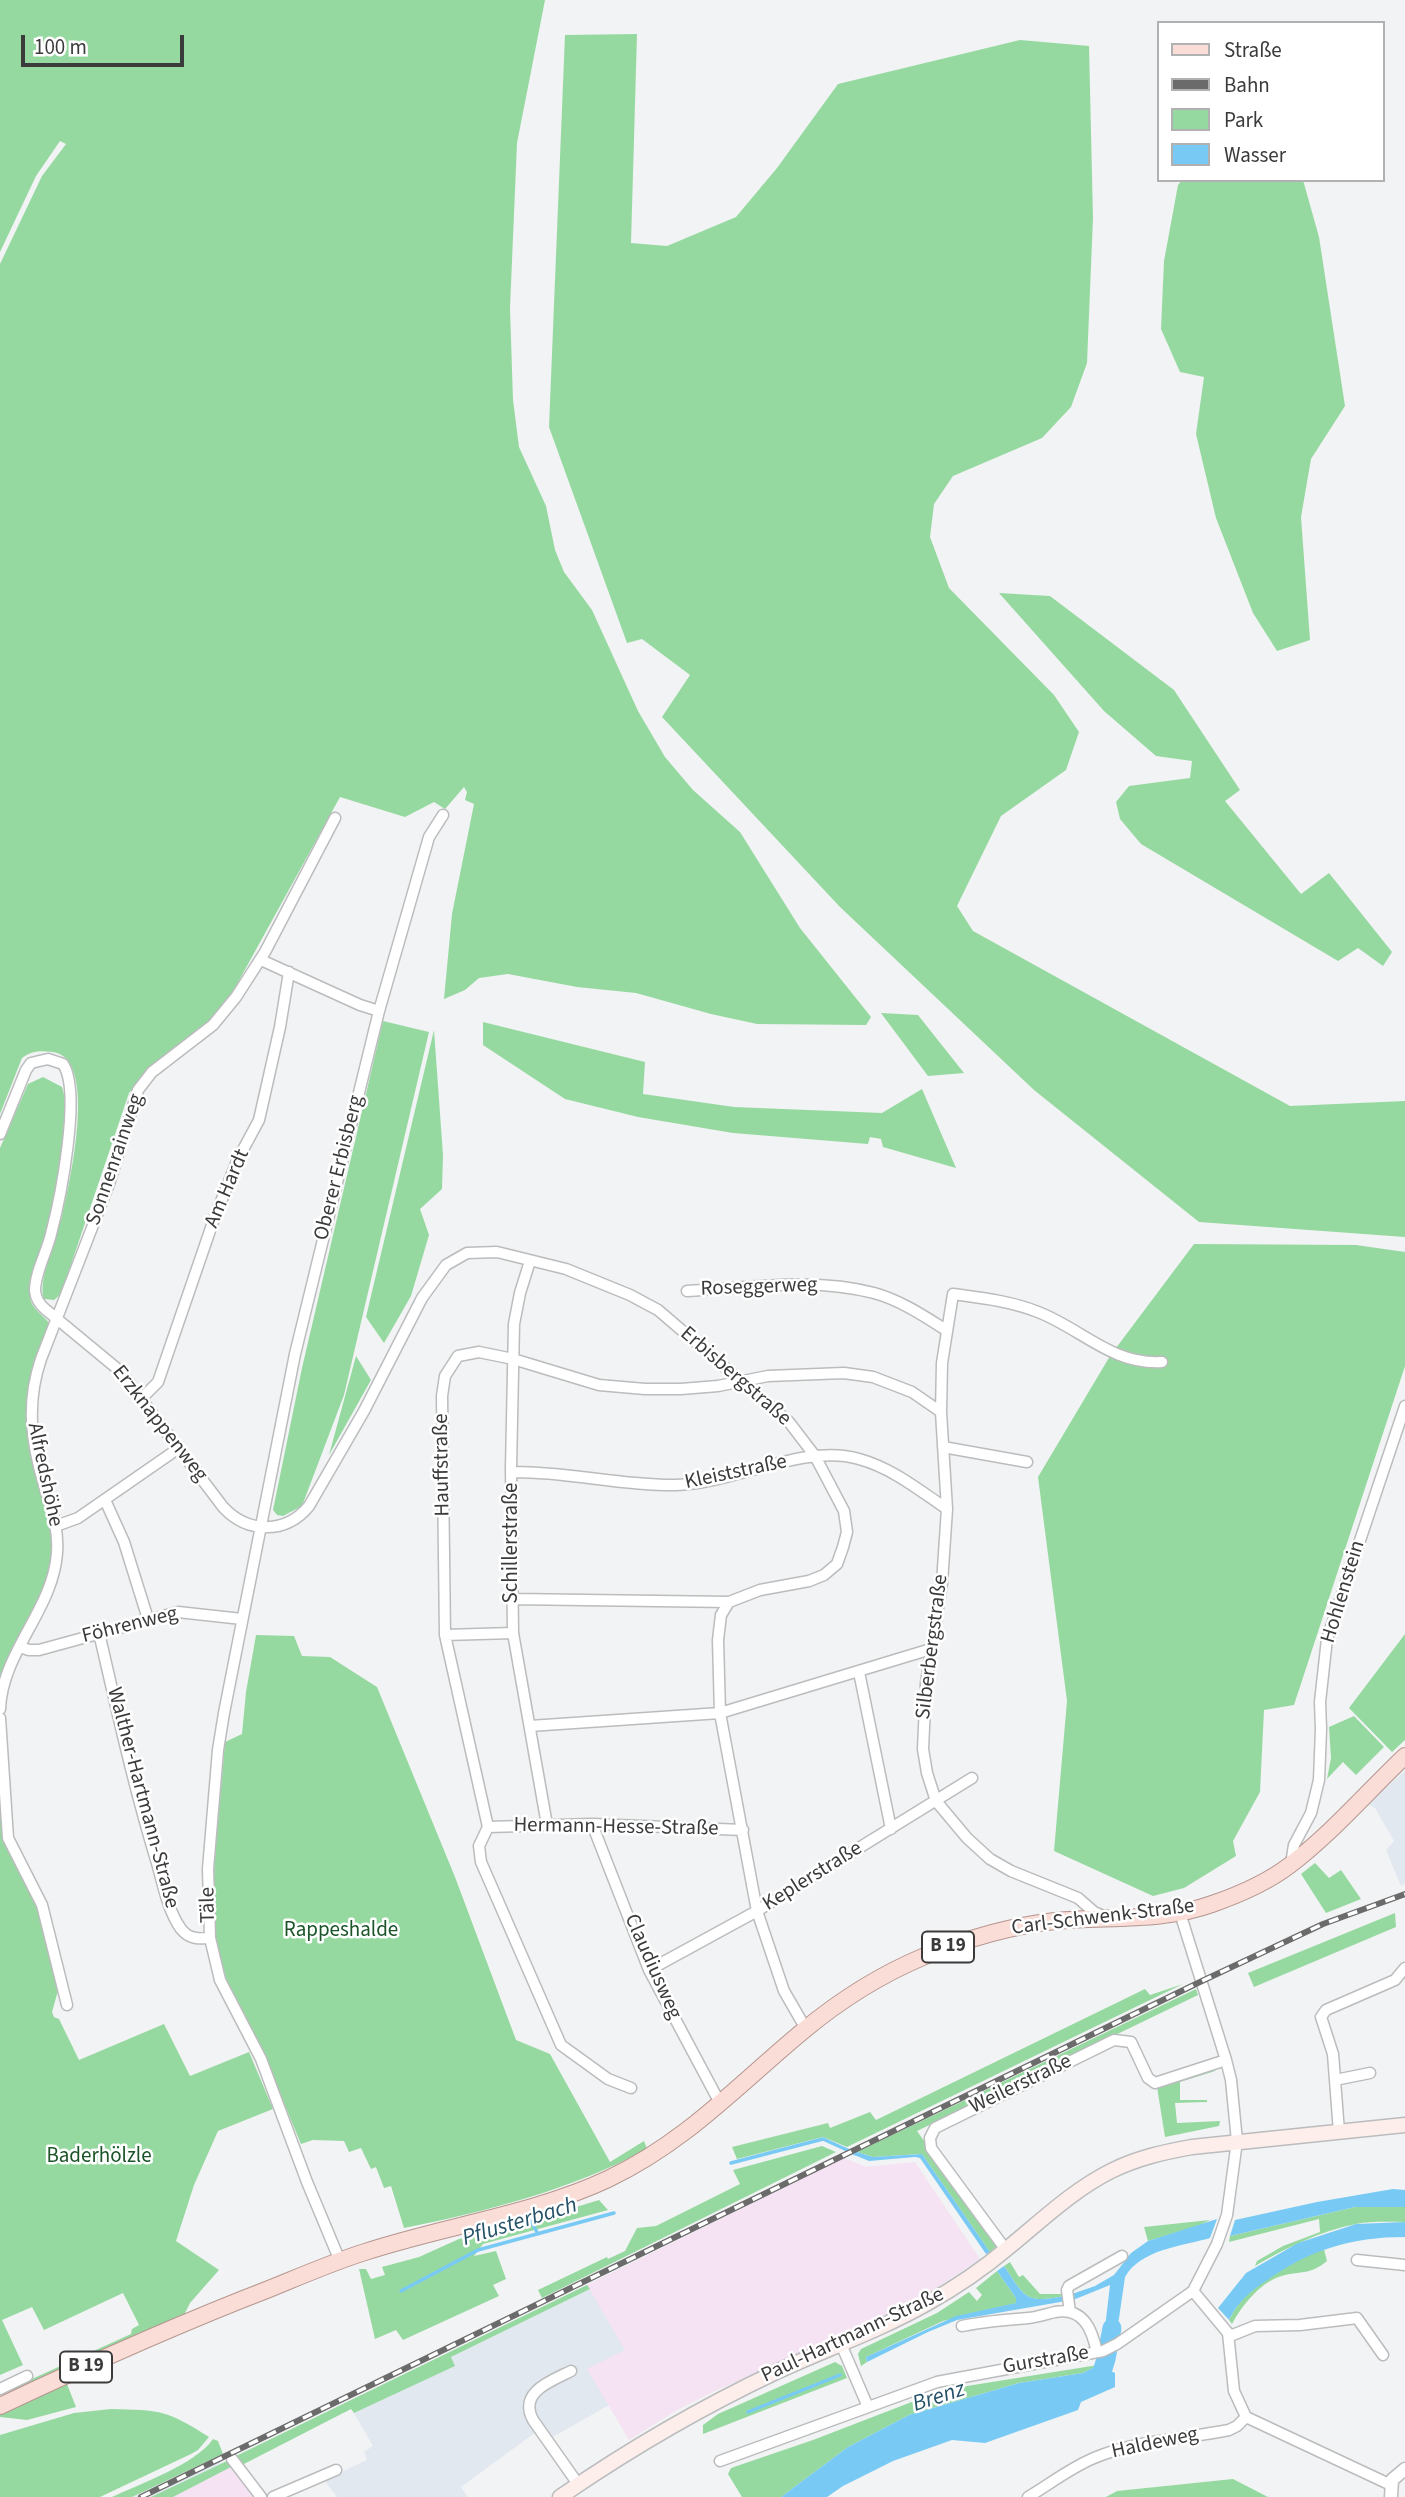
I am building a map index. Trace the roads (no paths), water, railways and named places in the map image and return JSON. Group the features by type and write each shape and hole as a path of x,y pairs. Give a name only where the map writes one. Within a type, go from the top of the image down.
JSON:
{"main road":[{"name":"Carl-Schwenk-Straße","path":"340,2261 398,2241 556,2199 615,2176 664,2147 721,2105 806,2029 846,2000 923,1957 1002,1930 1053,1922 1180,1913 1209,1906 1241,1892 1292,1858 1405,1756"},
{"name":"Paul-Hartmann-Straße","path":"560,2497 636,2445 674,2424 766,2377 924,2305 998,2256 1081,2189 1111,2171 1159,2153 1237,2141 1405,2125"},
{"name":"B 19","path":"0,2406 172,2327 340,2261"}],"street":[{"name":"Oberer Erbisberg","path":"261,1527 295,1354 379,1011 429,837 443,815"},
{"name":"Sonnenrainweg","path":"58,1319 109,1184 138,1090 152,1072 221,1017 261,960 335,818"},
{"path":"261,960 365,1008 379,1011"},
{"name":"Am Hardt","path":"142,1398 158,1382 214,1219 238,1159 259,1121 289,972"},
{"name":"Erzknappenweg","path":"0,1134 31,1063 48,1059 63,1065 70,1082 69,1119 54,1225 35,1289 41,1306 113,1363 229,1514 241,1522 261,1527"},
{"name":"Erbisbergstraße","path":"261,1527 282,1526 297,1518 309,1506 364,1411 422,1298 446,1265 467,1253 497,1252 566,1269 615,1287 658,1310 789,1422 815,1456 844,1511 847,1532 836,1564 824,1575 809,1581 760,1590 729,1602"},
{"name":"Schillerstraße","path":"530,1261 514,1324 513,1633 548,1825"},
{"name":"Roseggerweg","path":"687,1291 767,1284 823,1284 876,1294 912,1309 946,1331"},
{"name":"Silberbergstraße","path":"1109,1918 1094,1912 1078,1898 990,1860 967,1838 936,1801 927,1773 923,1749 926,1683 942,1583 947,1509 941,1412 942,1363 953,1294 984,1298 1039,1312 1120,1356 1139,1362 1162,1362"},
{"name":"Alfredshöhe","path":"0,1709 7,1673 52,1578 57,1555 56,1526 35,1453 31,1413 36,1374 58,1319"},
{"name":"Hauffstraße","path":"488,1827 445,1634 442,1396 445,1376 458,1356 479,1352 513,1359"},
{"path":"513,1359 599,1385 681,1389 718,1386 741,1380 844,1373 873,1377 912,1392 941,1412"},
{"name":"Hohlenstein","path":"1292,1858 1311,1813 1319,1780 1320,1702 1327,1639 1401,1431 1405,1406"},
{"path":"943,1447 1027,1462"},
{"path":"56,1526 78,1517 105,1500 179,1448"},
{"name":"Kleiststraße","path":"512,1472 541,1471 629,1484 679,1485 815,1456 838,1455 860,1459 895,1474 947,1509"},
{"path":"105,1500 124,1542 148,1619"},
{"name":"Täle","path":"261,1527 218,1750 208,1869 210,1938 220,1980 261,2059 340,2261"},
{"path":"512,1599 729,1602"},
{"path":"729,1602 721,1615 718,1640 720,1713 757,1911 784,1991 806,2029"},
{"name":"Föhrenweg","path":"20,1647 39,1650 178,1612 242,1619"},
{"name":"Walther-Hartmann-Straße","path":"99,1633 139,1802 171,1906 180,1928 187,1936 197,1939 210,1938"},
{"path":"445,1634 513,1633"},
{"path":"530,1726 720,1713 931,1650"},
{"path":"859,1672 891,1829"},
{"path":"0,1718 8,1838 42,1905 67,2005"},
{"name":"Keplerstraße","path":"649,1970 757,1911 972,1777"},
{"name":"Hermann-Hesse-Straße","path":"488,1827 592,1824 743,1830"},
{"name":"Claudiusweg","path":"592,1824 649,1970 721,2105"},
{"path":"488,1827 479,1846 481,1862 561,2045 608,2079 631,2088"},
{"path":"1180,1913 1226,2060 1237,2141 1227,2215 1217,2244 1193,2291 1228,2333 1234,2391 1246,2417 1391,2491 1394,2476 1405,2469"},
{"path":"1339,2132 1333,2054 1321,2017 1326,2010 1395,1980 1405,1968"},
{"name":"Weilerstraße","path":"998,2256 931,2148 930,2137 936,2128 1114,2040 1131,2042 1148,2078 1155,2083 1226,2060"},
{"path":"1335,2080 1370,2073"},
{"path":"1100,2351 1091,2328 1069,2303 1068,2288 1122,2256"},
{"path":"1357,2260 1405,2265"},
{"name":"Gurstraße","path":"720,2461 920,2387 1100,2351 1117,2344 1193,2291"},
{"path":"962,2326 1059,2312 1069,2303"},
{"path":"1228,2333 1255,2326 1300,2325 1357,2318 1384,2355"},
{"path":"841,2344 869,2407"},
{"path":"571,2371 537,2389 532,2395 529,2408 533,2420 578,2484"},
{"path":"0,2389 27,2376"},
{"name":"Haldeweg","path":"1028,2497 1063,2474 1105,2454 1156,2440 1228,2430 1246,2417"},
{"path":"232,2459 261,2497"},
{"path":"273,2497 336,2470"}],"water":[{"path":"857,2152 873,2157 922,2154 990,2252 986,2254 920,2158 869,2161 852,2154"},
{"path":"1393,2189 1405,2190 1405,2207 1355,2207 1230,2236 1235,2220"},
{"path":"1217,2219 1210,2238 1152,2254 1132,2268 1125,2277 1116,2339 1103,2345 1110,2285 1073,2300 1072,2294 1095,2286 1114,2275 1131,2253 1148,2241"},
{"path":"1405,2222 1405,2237 1367,2240 1331,2247 1298,2261 1249,2293 1229,2320 1218,2308 1246,2273 1298,2243 1356,2224"},
{"path":"1004,2266 1027,2296 1041,2299 1064,2296 1066,2301 957,2320 867,2362 866,2357 956,2316 1016,2303 1016,2298 997,2271"},
{"path":"1098,2365 1115,2373 1115,2387 1081,2402 1078,2410 985,2443 952,2440 893,2461 827,2497 781,2497 848,2447 909,2415 1019,2383 1083,2373"}],"waterway":[{"name":"Pflusterbach","path":"731,2163 823,2139 856,2154"},
{"name":"Pflusterbach","path":"401,2291 478,2250 614,2213"},
{"path":"531,2221 538,2234"},
{"name":"Brenz","path":"1101,2375 1112,2328"},
{"path":"748,2412 840,2375"}],"railway":[{"path":"141,2497 1202,1981 1323,1924 1405,1894"}],"park label":[{"name":"Rappeshalde","path":"341,1931"},
{"name":"Baderhölzle","path":"99,2157"}]}
